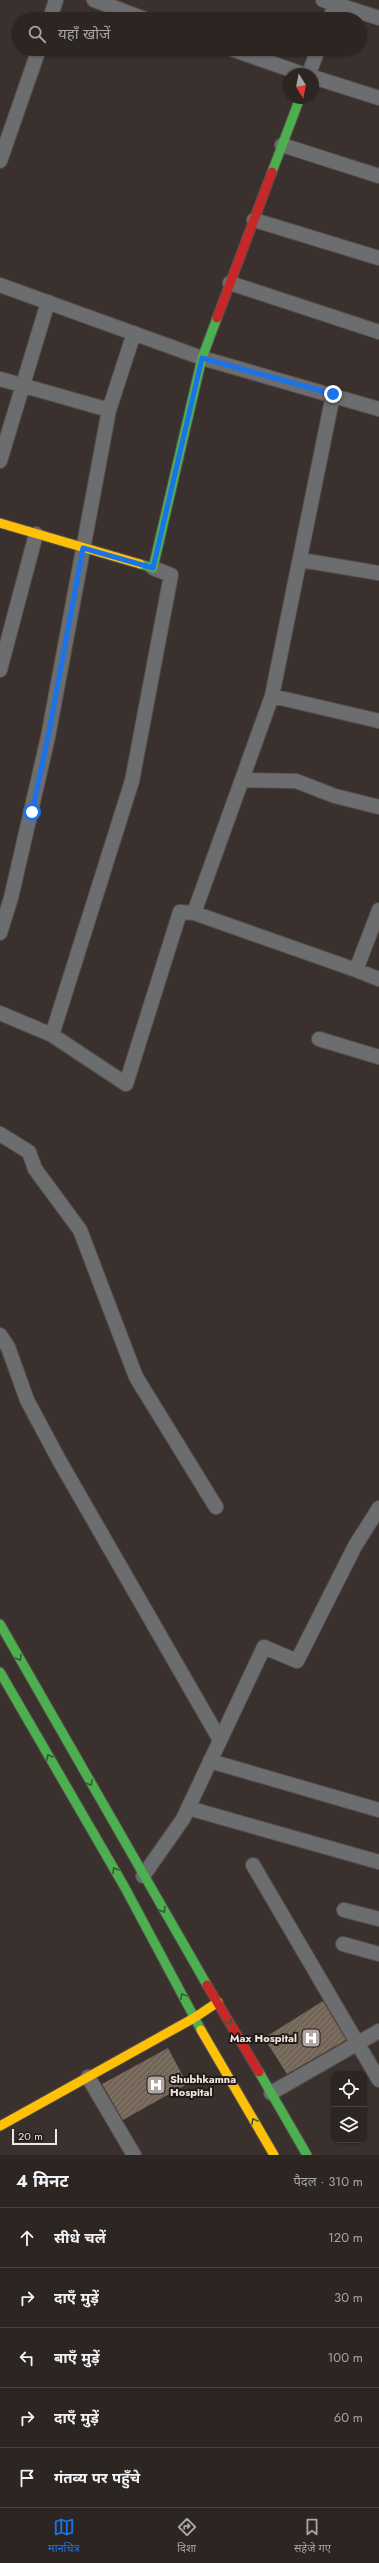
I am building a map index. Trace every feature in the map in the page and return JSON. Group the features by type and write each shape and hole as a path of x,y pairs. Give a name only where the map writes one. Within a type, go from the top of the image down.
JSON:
{"main road":[{"path":"0,523 153,568 202,358 298,104"},
{"path":"0,1624 134,1881 194,2018 274,2155"},
{"path":"0,1672 134,1881 218,2002 307,2155"},
{"path":"0,2126 194,2018 218,2002"}],"street":[{"path":"52,12 56,0"},
{"path":"94,0 126,12"},
{"path":"331,12 332,1 362,12"},
{"path":"367,14 379,18"},
{"path":"0,161 37,56"},
{"path":"251,56 286,68"},
{"path":"311,68 315,56"},
{"path":"319,79 379,98"},
{"path":"282,145 379,176"},
{"path":"254,220 379,258"},
{"path":"230,283 379,332"},
{"path":"0,284 202,358 333,394 379,409"},
{"path":"0,461 48,302"},
{"path":"0,933 11,898 48,737 109,410 134,333"},
{"path":"0,379 109,410"},
{"path":"194,913 272,696 301,560 333,394"},
{"path":"0,670 36,534"},
{"path":"301,560 379,573"},
{"path":"52,1035 132,782 171,575 153,568"},
{"path":"272,696 379,721"},
{"path":"242,780 296,781 335,796 379,807"},
{"path":"356,970 379,910"},
{"path":"0,1013 52,1035 126,1084 180,912 194,913 379,978"},
{"path":"319,1039 379,1056"},
{"path":"0,1134 28,1152 35,1169 80,1230 136,1377 216,1507"},
{"path":"0,1335 8,1347 27,1400 59,1460 220,1740"},
{"path":"134,1881 183,1819 264,1647 297,1660 355,1546 379,1508"},
{"path":"210,1761 379,1810"},
{"path":"188,1808 379,1862"},
{"path":"253,1865 379,2080"},
{"path":"344,1910 379,1919"},
{"path":"343,1944 379,1954"},
{"path":"271,2093 379,2031"},
{"path":"88,2078 134,2155"}],"building":[{"path":"323,2001 346,2040 287,2074 264,2038"},
{"path":"168,2048 187,2084 123,2120 102,2084"}],"traffic: fast":[{"path":"272,172 298,104"},
{"path":"140,564 153,568 202,358 217,318"},
{"path":"0,1624 207,1985"},
{"path":"0,1672 124,1886 201,2030"},
{"path":"259,2072 307,2155"}],"traffic: slow":[{"path":"0,523 140,564"},
{"path":"0,2126 194,2018 218,2002"},
{"path":"201,2030 274,2155"}],"traffic: jam":[{"path":"217,318 272,172"},
{"path":"207,1985 259,2072"}],"place":[{"name":"Max Hospital","path":"311,2038"},
{"name":"Shubhkamna Hospital","path":"156,2085"}],"route":[{"path":"32,812 48,737 83,548 153,568 202,358 333,394"}]}
